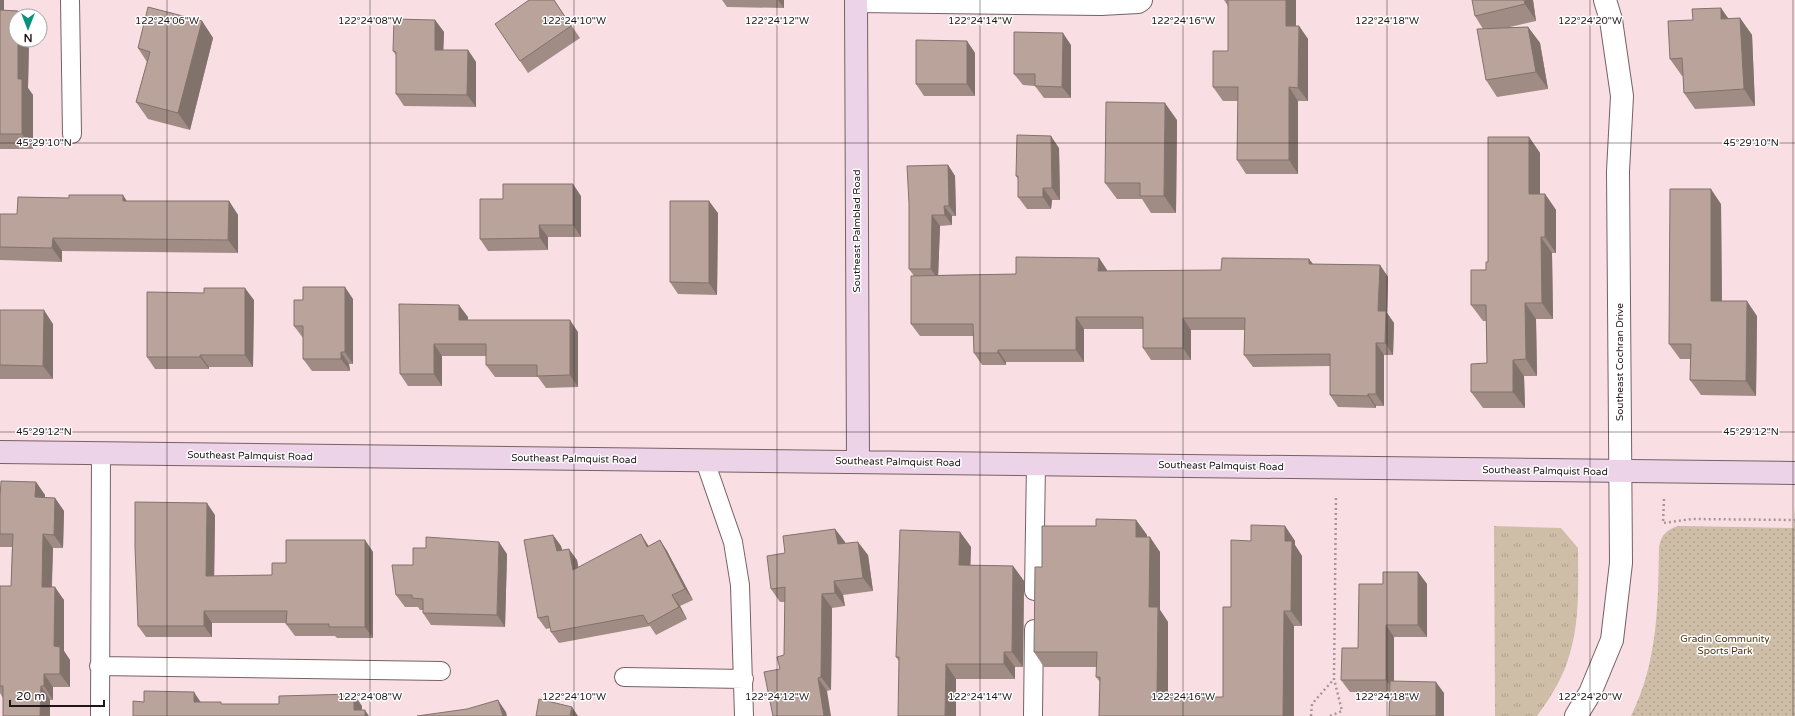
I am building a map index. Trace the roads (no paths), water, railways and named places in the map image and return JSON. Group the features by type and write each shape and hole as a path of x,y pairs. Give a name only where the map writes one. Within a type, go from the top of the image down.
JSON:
{"main road":[{"name":"Southeast Palmblad Road","path":"856,0 858,462"},
{"name":"Southeast Palmquist Road","path":"0,452 1795,473"}],"street":[{"path":"856,0 1101,4 1138,2 1141,0"},
{"name":"Southeast Cochran Drive","path":"1576,716 1590,693 1612,640 1621,563 1618,171 1622,96 1611,20 1605,0"}],"lane":[{"path":"70,0 72,134"},
{"path":"100,716 101,454"},
{"path":"705,461 733,542 737,563 740,585 744,716"},
{"path":"1033,716 1036,464"},
{"path":"99,666 441,670"},
{"path":"624,677 744,679"}],"park label":[{"name":"Gradin Community Sports Park","path":"1725,644"}]}
